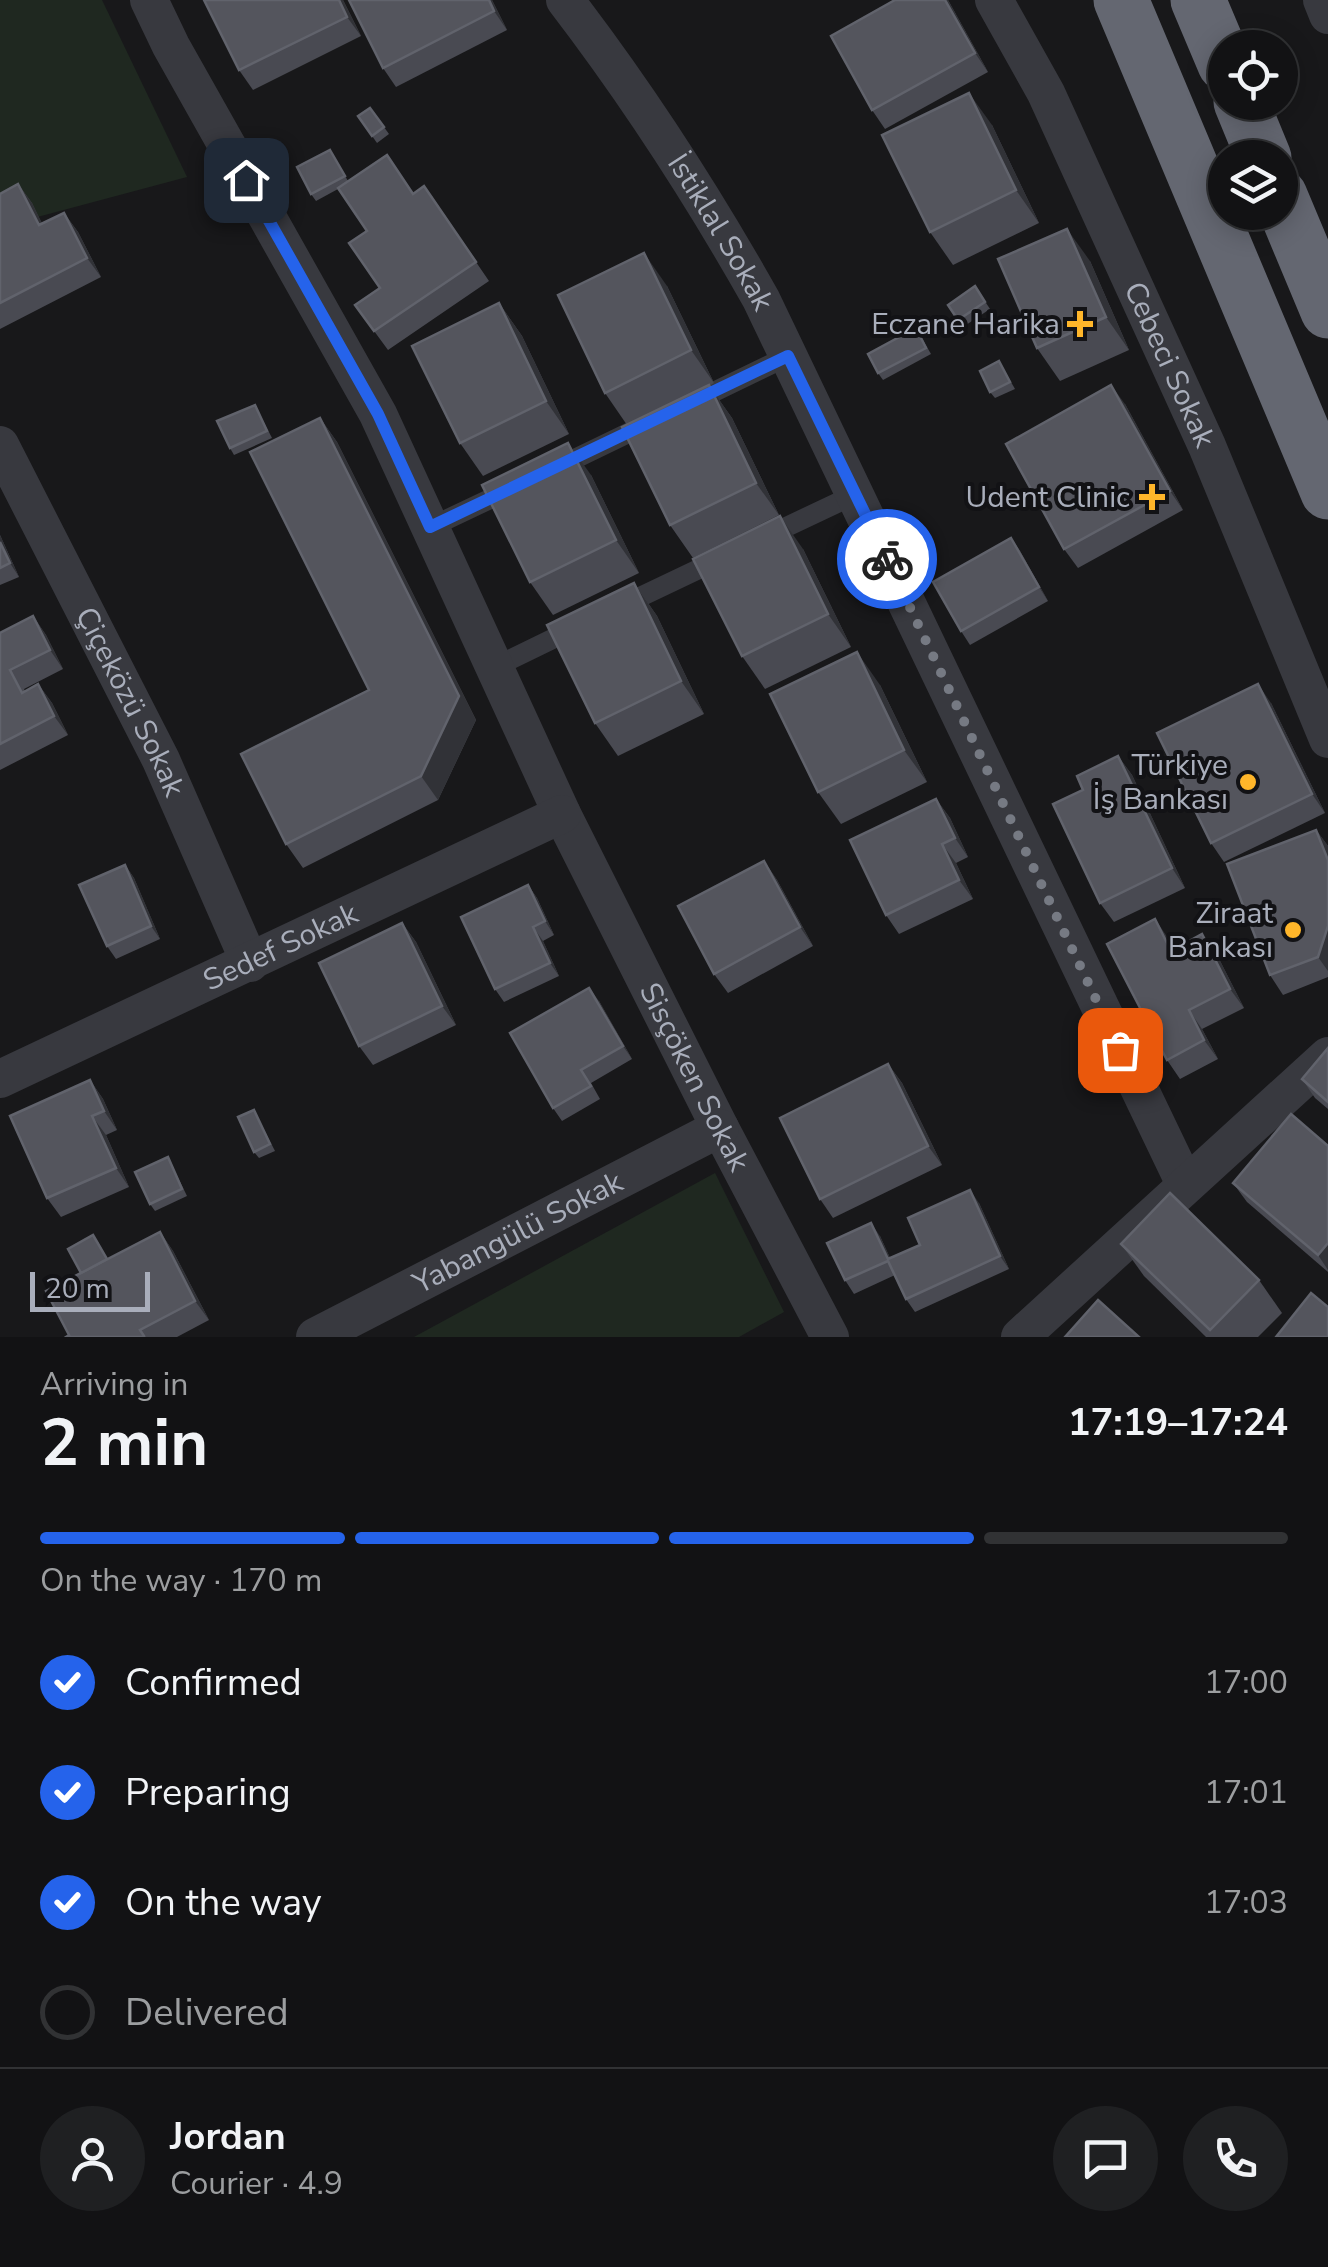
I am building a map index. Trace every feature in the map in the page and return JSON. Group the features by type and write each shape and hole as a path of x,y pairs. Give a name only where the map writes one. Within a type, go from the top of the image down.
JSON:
{"highway":[{"path":"1121,0 1328,492"},
{"path":"1198,0 1211,30"},
{"path":"1294,230 1328,311"}],"street":[{"name":"Sisçöken Sokak","path":"149,0 171,46 378,414 562,814 830,1337"},
{"name":"İstiklal Sokak","path":"565,0 734,250 856,494 1185,1184"},
{"name":"Cebeci Sokak","path":"994,0 1046,93 1207,446 1266,581 1328,739"},
{"path":"1322,0 1328,14"},
{"name":"Çiçeközü Sokak","path":"0,444 161,760 250,963"},
{"name":"Sedef Sokak","path":"0,1079 562,814"},
{"path":"1020,1337 1328,1056"},
{"name":"Yabangülü Sokak","path":"315,1337 720,1128"}],"lane":[{"path":"430,527 788,356"},
{"path":"494,667 856,494"}],"shaded area":[{"path":"0,0 102,0 187,177 0,227"},
{"path":"715,1173 784,1312 739,1337 414,1337"}],"building":[{"path":"204,0 339,0 347,17 239,70"},
{"path":"349,0 489,0 494,11 383,68"},
{"path":"895,0 945,0 975,53 872,110 831,36"},
{"path":"969,93 1016,190 930,232 882,135"},
{"path":"370,108 384,127 372,136 358,116"},
{"path":"330,150 345,176 311,194 297,167"},
{"path":"387,155 413,194 424,186 476,262 374,331 355,305 380,288 349,243 367,231 338,188"},
{"path":"18,184 39,225 64,213 87,258 0,303 0,194"},
{"path":"1067,229 1106,317 1037,348 998,259"},
{"path":"644,253 691,350 605,393 558,295"},
{"path":"975,286 985,302 958,320 948,305"},
{"path":"499,303 546,401 460,443 412,346"},
{"path":"916,328 926,348 878,373 868,354"},
{"path":"999,361 1010,382 990,392 980,371"},
{"path":"709,385 756,483 670,525 622,427"},
{"path":"1111,385 1170,491 1064,549 1006,444"},
{"path":"255,405 267,431 230,448 217,421"},
{"path":"320,418 459,696 421,776 286,844 241,754 369,690 250,452"},
{"path":"568,443 616,540 530,582 482,485"},
{"path":"780,516 828,614 742,656 693,559"},
{"path":"1011,538 1039,587 961,631 933,582"},
{"path":"0,542 10,563 0,568"},
{"path":"634,583 681,681 595,723 547,625"},
{"path":"33,616 50,650 10,670 22,693 38,684 54,716 0,744 0,633"},
{"path":"857,652 904,750 818,792 770,694"},
{"name":"Türkiye İş Bankası","path":"1258,684 1312,794 1211,843 1157,733"},
{"path":"1118,756 1172,868 1100,903 1053,804 1083,790 1077,776"},
{"path":"936,799 955,838 942,844 959,880 886,915 850,840"},
{"name":"Ziraat Bankası","path":"1316,830 1328,860 1328,926 1318,957 1270,975 1227,864"},
{"path":"764,861 800,927 714,974 678,906"},
{"path":"125,865 151,926 107,946 79,885"},
{"path":"528,885 545,921 533,927 550,963 495,989 461,917"},
{"path":"1155,919 1171,951 1202,934 1230,989 1189,1010 1204,1040 1167,1060 1107,944"},
{"path":"402,923 442,1006 359,1046 319,963"},
{"path":"589,988 623,1046 581,1070 591,1086 553,1108 510,1033"},
{"path":"1328,1048 1328,1102 1302,1079"},
{"path":"888,1064 928,1146 820,1199 780,1118"},
{"path":"90,1080 104,1111 92,1116 116,1168 47,1198 10,1116"},
{"path":"254,1110 270,1144 254,1152 238,1117"},
{"path":"1291,1114 1328,1146 1328,1243 1318,1255 1233,1183"},
{"path":"168,1157 182,1189 150,1204 135,1172"},
{"path":"970,1190 1000,1256 906,1299 888,1261 845,1280 827,1243 871,1223 888,1259 920,1245 908,1218"},
{"path":"1170,1193 1259,1280 1210,1330 1121,1244"},
{"path":"160,1232 195,1301 140,1330 142,1337 66,1337 69,1335 46,1291"},
{"path":"93,1235 107,1259 81,1273 68,1249"},
{"path":"1311,1293 1328,1307 1328,1337 1276,1337"},
{"path":"1098,1300 1139,1337 1065,1337"}],"way so far":[{"path":"887,559 1120,1050"}],"place":[{"name":"Eczane Harika","path":"1080,324"},
{"name":"Udent Clinic","path":"1152,497"},
{"name":"Türkiye İş Bankası","path":"1248,782"},
{"name":"Ziraat Bankası","path":"1293,930"}],"route":[{"path":"246,180 378,414 430,527 788,356 887,559"}]}
